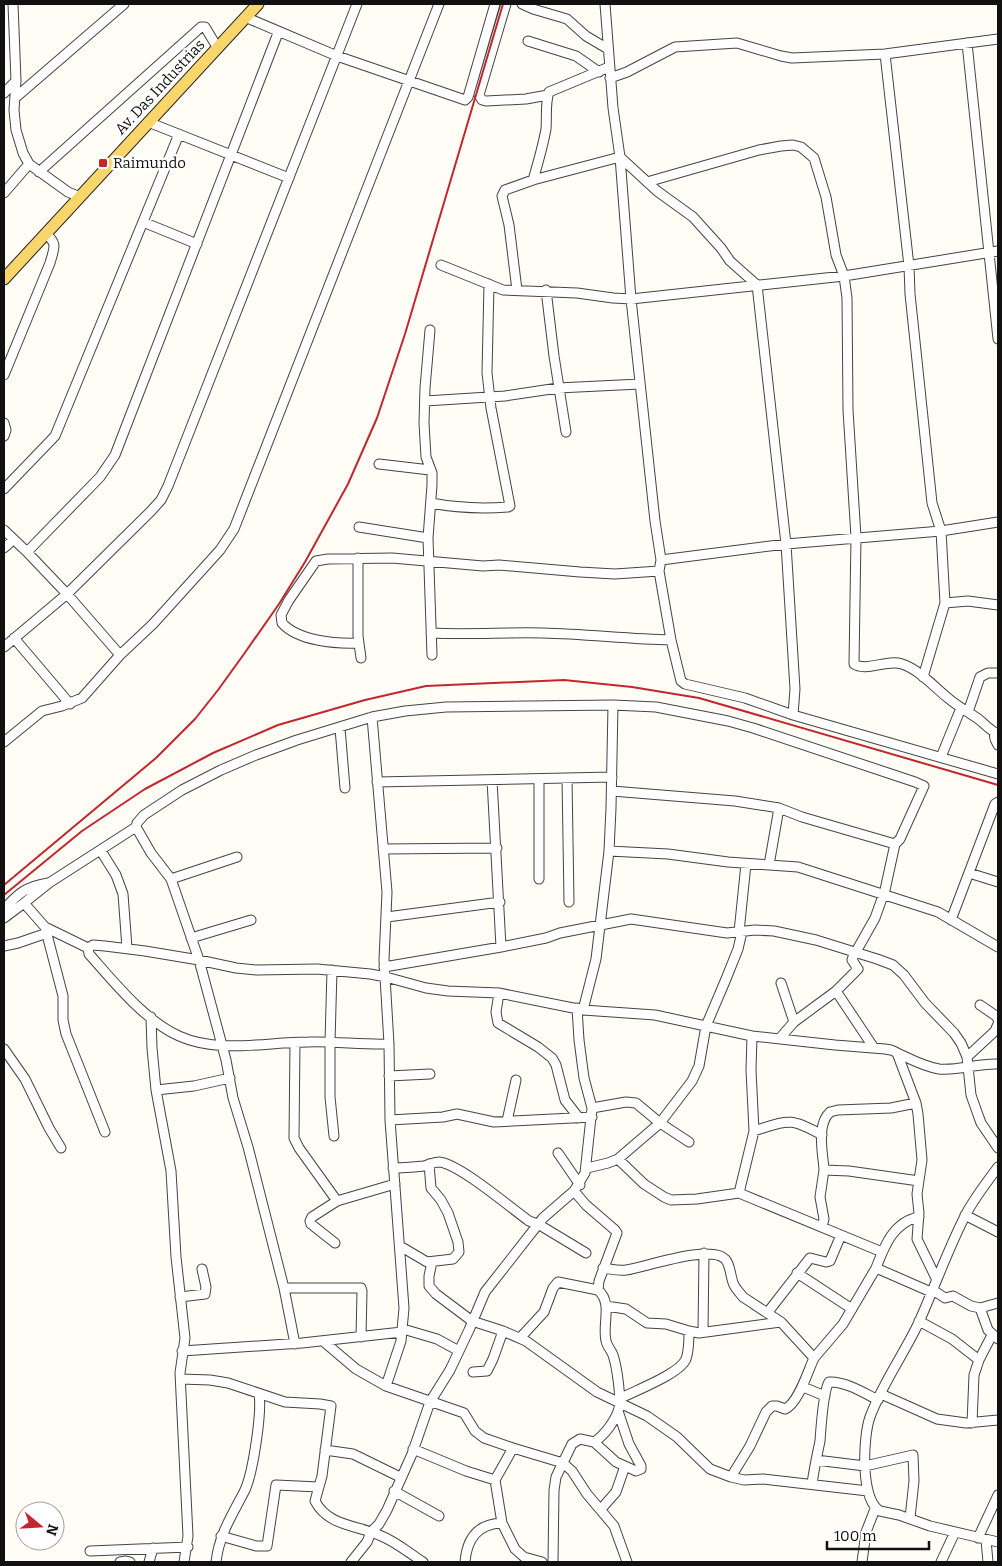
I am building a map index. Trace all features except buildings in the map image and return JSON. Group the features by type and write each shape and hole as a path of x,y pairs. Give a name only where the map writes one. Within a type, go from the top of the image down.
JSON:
{"main road":[{"name":"Av. Das Industrias","path":"4,279 258,4"}],"street":[{"path":"13,4 16,82 14,110 16,130 23,153 29,164 39,172 68,192 80,197"},
{"path":"15,98 124,4"},
{"path":"4,647 67,594 161,500 357,4"},
{"path":"4,742 42,711 70,704 82,698 120,655 153,624 213,557 234,529 440,4"},
{"path":"245,17 337,56 467,99 495,4"},
{"path":"506,4 479,95 482,100 526,99 548,95 554,90 609,67"},
{"path":"522,4 568,19 586,36 608,49"},
{"path":"605,4 609,67 620,157 631,299 661,560 660,571 671,640 681,681 685,684 745,698 793,714 998,774"},
{"path":"39,172 201,27 205,27 217,47"},
{"path":"27,552 100,477 110,464 123,436 278,32"},
{"path":"610,78 627,72 675,47 689,45 737,43 792,58 885,54 998,39"},
{"path":"528,41 576,56 599,72"},
{"path":"967,43 994,252 998,339"},
{"path":"885,54 909,266 910,294 932,503 941,531 945,603 923,678"},
{"path":"4,93 16,82"},
{"path":"533,180 542,152 546,129 548,95"},
{"path":"148,122 289,178"},
{"path":"4,489 55,436 179,134"},
{"path":"647,182 759,150 781,146 793,145 801,147 811,154 819,169 836,255 844,276 847,298 848,410 856,538 854,664 859,667 894,662 903,664 996,733 995,739 998,745"},
{"path":"517,290 509,225 502,196 505,190 533,180 620,157"},
{"path":"620,157 657,191 693,217 730,261 757,285 786,544 795,689 793,714"},
{"path":"4,193 29,164"},
{"path":"143,222 197,244"},
{"path":"4,375 55,248 53,240 46,234"},
{"path":"441,265 497,288 546,290 631,299 844,276 994,252"},
{"path":"431,503 481,510 510,506 487,373 489,284"},
{"path":"546,290 558,388 566,432"},
{"path":"430,330 425,401 426,456 432,485 428,538 432,655"},
{"path":"425,401 558,388 640,384"},
{"path":"4,423 6,430 4,436"},
{"path":"379,464 430,470"},
{"path":"661,560 786,544 941,531 998,522"},
{"path":"360,527 428,538"},
{"path":"4,530 67,594 120,655"},
{"path":"4,548 13,540"},
{"path":"358,558 360,658"},
{"path":"359,643 336,643 316,640 284,625 281,617 289,600 316,561 328,559 392,558 615,574 660,571"},
{"path":"945,603 968,601 998,605"},
{"path":"431,633 468,635 501,632 589,634 671,640"},
{"path":"14,638 70,704"},
{"path":"941,757 980,677 988,673 998,674"},
{"path":"351,1562 367,1542 371,1532 379,1524 413,1449 430,1402 459,1351 484,1292 538,1224 577,1188 586,1168 592,1113 584,1078 579,1040 580,1009 596,959 609,851 613,705"},
{"path":"4,918 49,884 136,827 137,823 152,810 182,790 221,770 297,740 372,718 426,708 613,705 656,707 728,721 924,786 900,839 895,844 884,894 870,928 852,959 858,970 836,991 794,1022 780,1038"},
{"path":"372,718 387,892 384,967 389,1044 390,1120 404,1308 403,1330 386,1386"},
{"path":"340,728 345,788"},
{"path":"377,782 612,777"},
{"path":"568,778 569,902"},
{"path":"539,779 539,879"},
{"path":"492,780 502,947"},
{"path":"612,791 735,801 779,808 802,817 895,844"},
{"path":"951,920 995,804 998,802"},
{"path":"769,865 779,808"},
{"path":"136,827 151,853 171,879 199,960 230,1078 233,1098 248,1148 284,1288 295,1344"},
{"path":"383,849 497,848"},
{"path":"101,851 116,875 123,894 127,948"},
{"path":"609,851 668,854 746,864 798,867 938,912 998,947"},
{"path":"171,879 237,857"},
{"path":"586,1168 618,1159 660,1123 696,1075 706,1026 726,979 741,932 746,864"},
{"path":"969,873 998,882"},
{"path":"4,909 25,889 49,884"},
{"path":"387,917 500,902"},
{"path":"24,903 46,930 63,996 63,1020 66,1034 105,1132"},
{"path":"384,967 502,947 631,919 712,932 755,930 784,932 816,940 877,959 899,969 925,1003 961,1043 967,1062 971,1095 981,1123 998,1148"},
{"path":"191,938 252,920"},
{"path":"4,946 18,943 46,930 88,948"},
{"path":"88,948 93,945 127,948 236,968 257,970 332,970 386,977 448,992 499,993 580,1009 655,1015 752,1036 891,1050 924,1066 940,1069 967,1062 998,1064"},
{"path":"88,948 89,954 112,980 151,1017 178,1036 195,1042 222,1046 330,1042 389,1044"},
{"path":"332,970 330,1097 334,1136"},
{"path":"780,983 794,1022"},
{"path":"836,991 874,1048"},
{"path":"499,993 496,1012 498,1024 538,1047 552,1058 556,1065 566,1100 579,1118"},
{"path":"980,1005 998,1019"},
{"path":"151,1017 156,1090 171,1171 176,1256 185,1338 180,1379 188,1516 188,1547 184,1562"},
{"path":"967,1062 998,1024"},
{"path":"739,1193 754,1131 752,1036"},
{"path":"295,1043 294,1138 299,1148 337,1201"},
{"path":"4,1049 25,1079 61,1148"},
{"path":"897,1052 916,1104 922,1160 919,1181 917,1238 936,1278"},
{"path":"389,1076 430,1074"},
{"path":"156,1090 194,1086 230,1078"},
{"path":"507,1121 516,1080"},
{"path":"390,1120 457,1114 494,1122 579,1118 630,1102 644,1108 660,1123 689,1142"},
{"path":"822,1227 824,1219 820,1198 824,1170 822,1135 823,1122 830,1112 891,1108 916,1104"},
{"path":"754,1131 788,1121 805,1126 822,1135"},
{"path":"558,1153 586,1204 616,1232 598,1281 598,1290"},
{"path":"618,1159 644,1184 664,1198 671,1200 697,1199 739,1193 882,1252"},
{"path":"393,1168 441,1162 448,1165 462,1172 529,1220 586,1253"},
{"path":"400,1246 421,1260 432,1262 453,1259 459,1252 459,1246 448,1213 441,1200 431,1188 429,1164"},
{"path":"998,1167 978,1194 966,1215 936,1278 919,1321 895,1364 870,1417 864,1446 868,1490 875,1509 880,1512 910,1518 930,1526 998,1542"},
{"path":"824,1170 849,1171 919,1181"},
{"path":"335,1243 314,1228 310,1221 312,1217 337,1201 395,1184"},
{"path":"966,1215 998,1232"},
{"path":"730,1477 750,1446 766,1412 772,1406 789,1408 803,1387 814,1358 834,1335 852,1309 876,1268 892,1234 908,1220 918,1218"},
{"path":"768,1312 810,1258 826,1262 830,1260 841,1235"},
{"path":"603,1268 626,1270 704,1253 720,1256 727,1262 734,1285 743,1297 768,1312 780,1322 814,1358"},
{"path":"703,1332 704,1253"},
{"path":"432,1262 429,1286 436,1294 472,1321 520,1338 597,1392 618,1404 647,1416 677,1437 710,1470 744,1480 763,1479 868,1490"},
{"path":"876,1268 945,1298 955,1296 971,1306 980,1308 998,1303"},
{"path":"180,1297 205,1294 206,1287 202,1269"},
{"path":"797,1273 852,1309"},
{"path":"520,1338 544,1312 553,1288 558,1282 598,1290 602,1294 606,1306 606,1343 613,1356 618,1404 628,1444 642,1468 636,1471 616,1462 594,1442 580,1439 575,1441 569,1449 556,1477 554,1490 553,1562"},
{"path":"284,1288 361,1288 361,1337"},
{"path":"606,1306 626,1308 647,1323 666,1324 689,1332 703,1332 780,1322"},
{"path":"972,1423 974,1375 979,1360 995,1337 988,1330 980,1308"},
{"path":"919,1321 952,1339 979,1360"},
{"path":"182,1351 295,1344 361,1337 403,1330 437,1339 459,1351"},
{"path":"473,1372 487,1371 503,1331"},
{"path":"594,1442 604,1434 618,1404 682,1366 687,1356 689,1332"},
{"path":"323,1341 356,1369 386,1386 464,1413 471,1427 484,1438 563,1463 572,1471 587,1494 614,1526 627,1562"},
{"path":"180,1379 228,1383 285,1402 331,1406 322,1476 315,1501 325,1516 385,1537 423,1562"},
{"path":"812,1484 827,1385 832,1382 880,1397 937,1419 972,1423 998,1420"},
{"path":"803,1387 825,1396"},
{"path":"216,1562 217,1548 221,1536 245,1491 250,1476 257,1436 259,1394"},
{"path":"513,1448 495,1480 502,1523 516,1549 524,1557 542,1562"},
{"path":"413,1449 466,1471 495,1480"},
{"path":"325,1450 353,1454 400,1477"},
{"path":"816,1460 865,1466 913,1455 914,1481 910,1518"},
{"path":"601,1509 616,1492 625,1466"},
{"path":"221,1536 256,1546 267,1546 276,1485 319,1487"},
{"path":"394,1491 439,1516"},
{"path":"988,1562 982,1539 998,1495"},
{"path":"862,1562 866,1532 875,1509"},
{"path":"465,1562 466,1552 479,1529 485,1525 502,1523"},
{"path":"941,1562 956,1532"},
{"path":"90,1551 188,1547"},
{"path":"149,1562 153,1548"},
{"path":"120,1562 130,1562"}],"railway":[{"path":"4,885 156,758 195,719 244,654 279,604 305,562 348,484 377,418 405,334 503,4"},
{"path":"4,895 82,831 145,789 213,753 278,725 365,700 426,686 564,680 632,687 699,698 998,785"}],"place":[{"name":"Raimundo","path":"103,163"}]}
